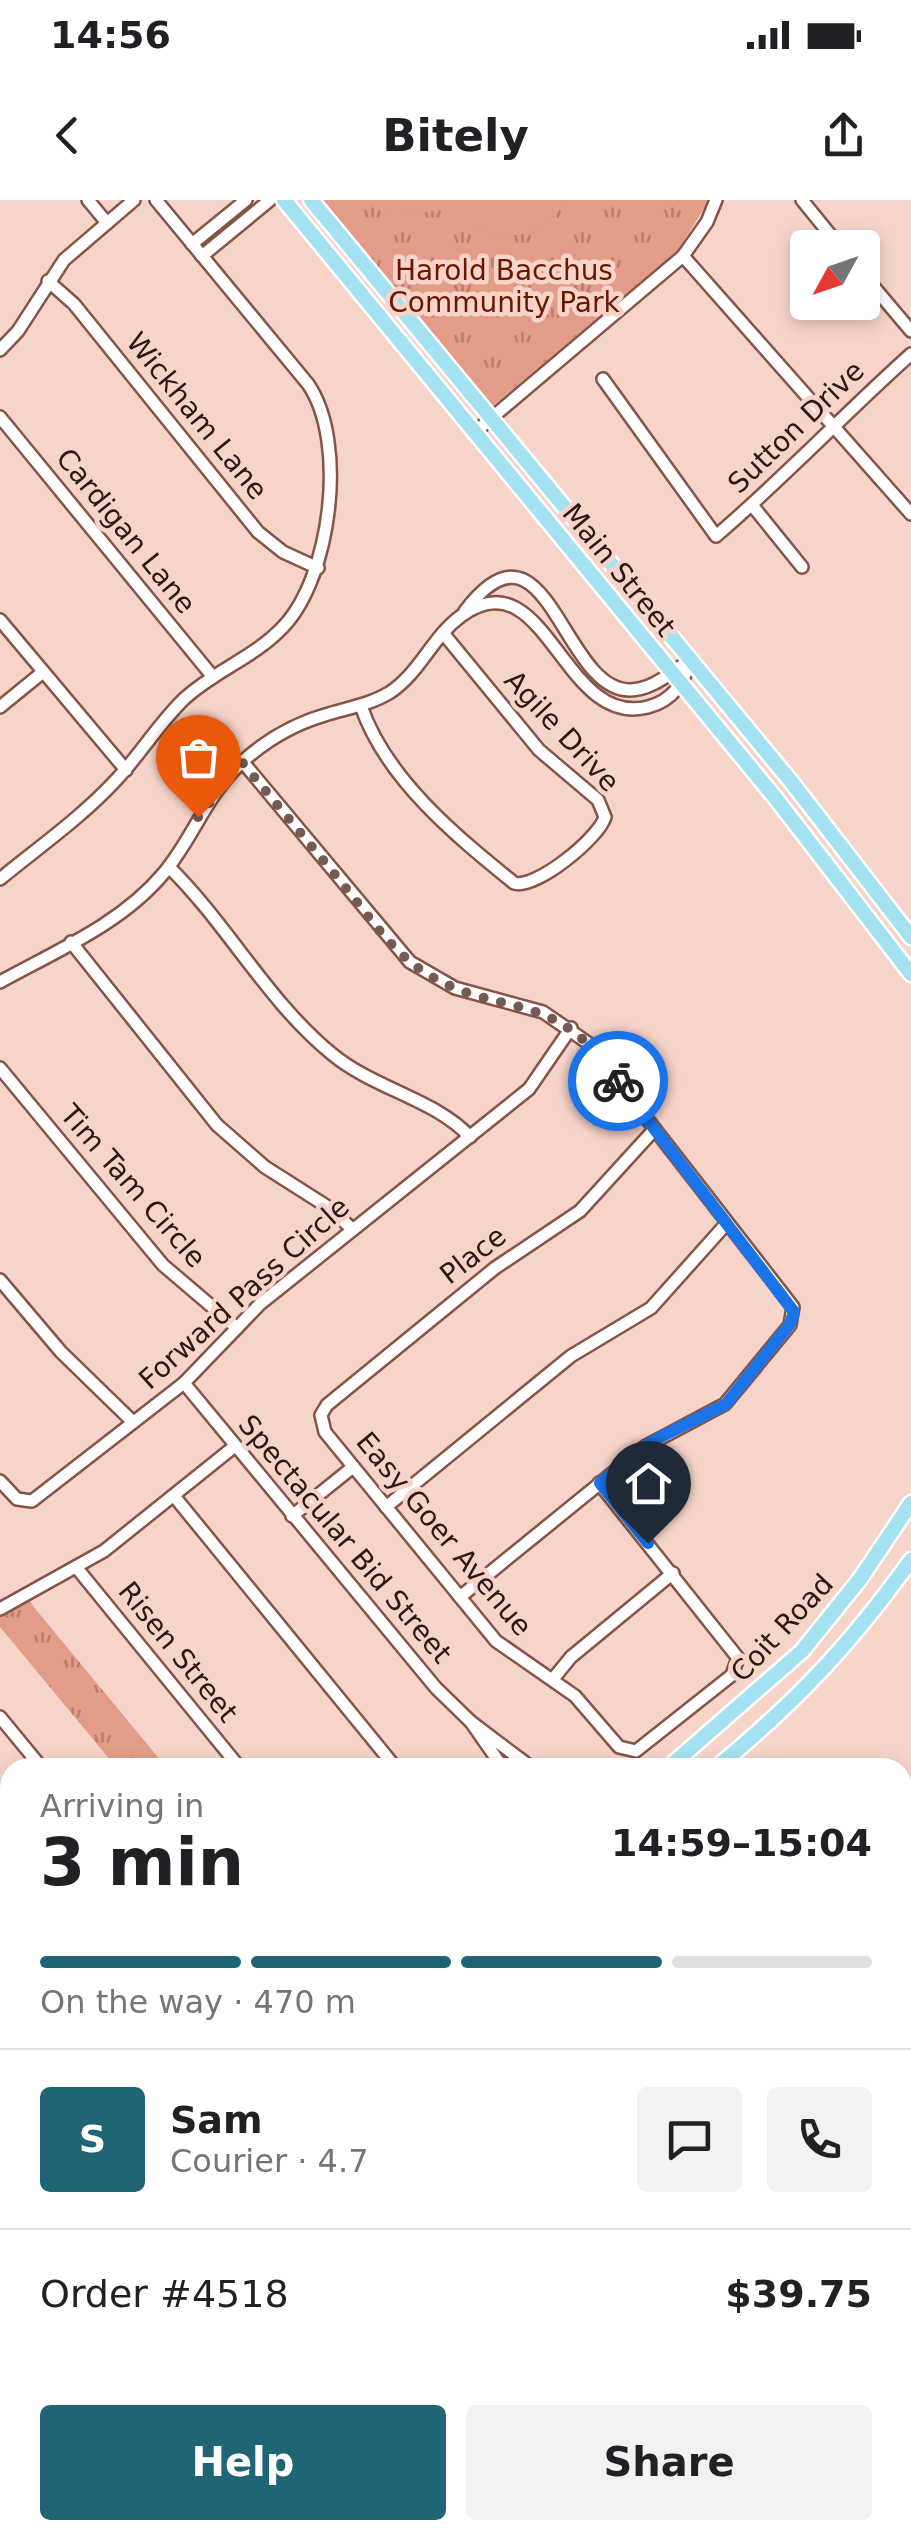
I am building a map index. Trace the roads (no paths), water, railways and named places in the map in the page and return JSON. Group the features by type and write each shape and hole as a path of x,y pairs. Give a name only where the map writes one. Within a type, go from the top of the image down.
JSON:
{"main road":[{"name":"Main Street","path":"284,200 842,882 911,974"},
{"name":"Main Street","path":"311,200 691,660 911,937"},
{"path":"842,882 859,869"},
{"name":"Coit Road","path":"679,1758 802,1651 852,1591 911,1504"},
{"name":"Coit Road","path":"727,1758 822,1674 857,1635 911,1560"}],"street":[{"path":"88,200 107,223"},
{"path":"0,350 18,331 48,281 70,254 134,200"},
{"path":"0,878 88,808 126,770 178,706 279,632 301,605 318,568 330,453 323,412 308,384 156,200"},
{"path":"192,244 246,200"},
{"path":"202,256 270,200"},
{"path":"475,432 683,256 707,222 716,200"},
{"path":"802,200 826,230"},
{"path":"683,256 830,427 911,514"},
{"name":"Wickham Lane","path":"48,281 74,304 258,532 282,552 318,568"},
{"path":"880,294 911,331"},
{"name":"Sutton Drive","path":"602,379 716,536 911,354"},
{"name":"Cardigan Lane","path":"0,417 213,677"},
{"path":"752,505 802,567"},
{"path":"0,982 130,907 169,867 212,796 242,762 298,725 362,706 410,676 442,633 482,590 508,576 522,580 561,620 588,669 609,686 637,690 691,660"},
{"path":"463,614 487,604 510,605 525,613 592,693 611,706 645,708 682,686 691,660"},
{"path":"0,620 126,770"},
{"path":"544,635 561,620"},
{"name":"Agile Drive","path":"362,706 382,748 450,831 522,886 536,882 598,831 605,817 598,800 539,750 442,633"},
{"path":"0,706 42,672"},
{"path":"242,762 410,962 455,988 530,1006 571,1028 603,1060 653,1131 790,1301 794,1313 790,1324 726,1404 651,1442 460,1597"},
{"path":"169,867 320,1044 366,1079 449,1118 470,1137"},
{"path":"71,942 217,1125 265,1167 331,1209 352,1229"},
{"name":"Forward Pass Circle","path":"0,1481 14,1498 38,1498 184,1383 236,1328 352,1229 533,1085 571,1028"},
{"name":"Tim Tam Circle","path":"0,1068 163,1266 236,1328"},
{"name":"Place","path":"321,1418 328,1404 494,1268 580,1211 653,1131"},
{"path":"386,1507 571,1356 651,1308 726,1223"},
{"path":"0,1280 61,1352 134,1422"},
{"name":"Spectacular Bid Street","path":"184,1383 436,1688 471,1722 519,1758"},
{"name":"Easy Goer Avenue","path":"321,1418 323,1430 505,1650 552,1679 580,1702 617,1744 630,1751 644,1748 732,1676 738,1663 734,1648 673,1573"},
{"path":"0,1609 37,1584 76,1567 235,1446"},
{"path":"292,1516 353,1466"},
{"path":"552,1679 575,1654 673,1573 600,1483"},
{"path":"174,1496 388,1758"},
{"name":"Risen Street","path":"76,1567 232,1758"},
{"path":"0,1717 34,1758"},
{"name":"Spectacular Bid Street","path":"471,1722 496,1758"}],"park label":[{"name":"Harold Bacchus Community Park","path":"504,286"}]}
